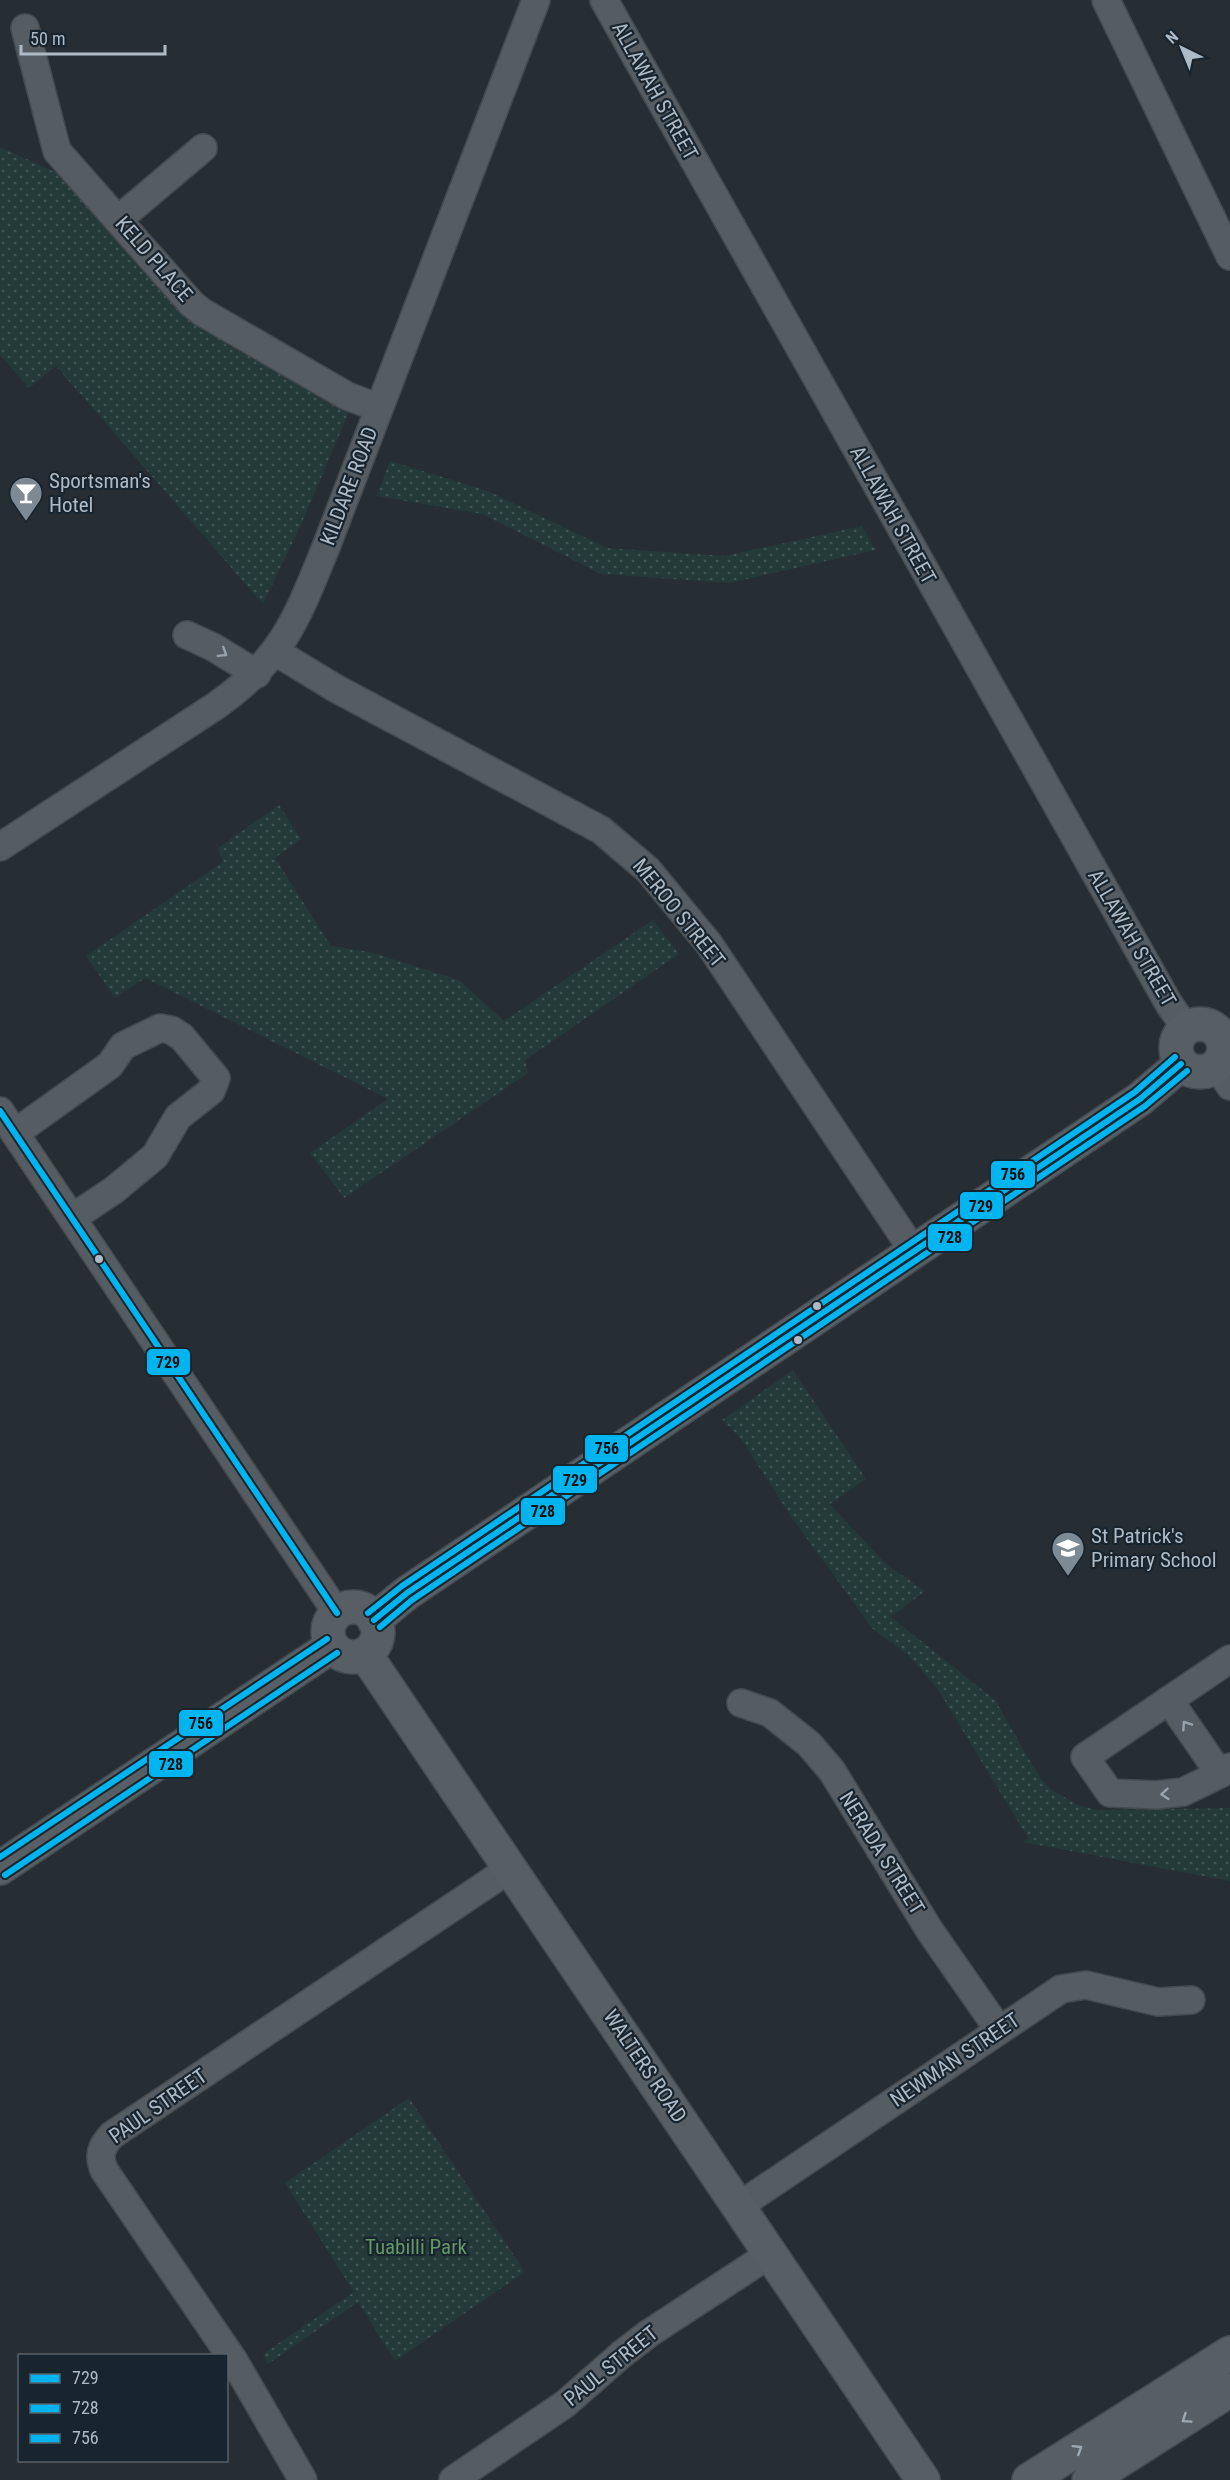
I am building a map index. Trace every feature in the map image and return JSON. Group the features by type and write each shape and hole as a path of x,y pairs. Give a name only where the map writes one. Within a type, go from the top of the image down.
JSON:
{"main road":[{"path":"1211,1023 1221,1035 1224,1049 1223,1075 1200,1072 1181,1064 1175,1049 1180,1033 1211,1023"},
{"path":"374,1620 446,1567 1140,1099 1181,1064"},
{"path":"350,1607 357,1608 364,1610 374,1620 378,1635 365,1654 344,1655 332,1646 328,1632 337,1613 350,1607"},
{"path":"0,1868 332,1646"},
{"name":"WALTERS ROAD","path":"365,1654 923,2480"},
{"path":"1029,2480 1230,2353"},
{"path":"1089,2480 1230,2390"}],"street":[{"name":"KILDARE ROAD","path":"0,847 192,723 249,683 276,652 297,619 536,0"},
{"name":"ALLAWAH STREET","path":"604,0 1169,1004 1211,1023"},
{"path":"1106,0 1230,256"},
{"name":"KELD PLACE","path":"25,28 57,151 202,312 347,396 379,408"},
{"path":"119,219 203,148"},
{"path":"187,635 257,674"},
{"name":"MEROO STREET","path":"276,652 335,688 601,830 648,870 709,944 914,1252"},
{"path":"15,1133 110,1065 123,1046 160,1028 171,1030 182,1037 209,1067 216,1078 210,1091 178,1117 155,1156 114,1190 72,1218"},
{"path":"0,1111 337,1613"},
{"path":"1169,1700 1225,1771 1183,1792 1156,1795 1110,1793 1085,1757 1169,1700 1230,1659"},
{"name":"NERADA STREET","path":"741,1703 770,1713 809,1744 832,1771 930,1931 999,2030"},
{"name":"PAUL STREET","path":"303,2480 234,2361 104,2170 101,2161 102,2147 112,2135 511,1868"},
{"name":"NEWMAN STREET","path":"739,2206 999,2030 1069,1986 1086,1985 1158,2002 1191,2001"},
{"name":"PAUL STREET","path":"453,2480 565,2404 648,2334 771,2254"}],"green space":[{"path":"0,147 77,182 190,315 349,412 300,527 263,604 56,366 29,388 0,355"},
{"path":"390,461 488,491 607,548 725,556 862,526 876,550 729,583 601,574 482,514 377,496"},
{"path":"279,805 301,839 275,858 331,946 370,952 459,980 504,1021 653,920 679,954 525,1060 528,1073 344,1198 310,1153 388,1099 145,978 115,998 86,956 223,862 218,848"},
{"path":"793,1370 866,1479 830,1504 886,1564 925,1591 891,1617 995,1700 1040,1778 1052,1790 1078,1805 1097,1810 1230,1808 1230,1881 1023,1842 1028,1838 937,1688 908,1655 872,1628 792,1518 740,1437 722,1420"},
{"name":"Tuabilli Park","path":"409,2098 525,2272 395,2361 358,2302 268,2364 263,2354 354,2292 285,2183"}],"transit line":[{"name":"756","path":"368,1613 402,1586 1135,1092 1175,1057"},
{"name":"729","path":"374,1620 407,1593 1140,1099 1181,1064"},
{"name":"728","path":"380,1627 412,1600 1145,1106 1187,1071"},
{"name":"729","path":"0,1111 337,1613"},
{"name":"756","path":"0,1857 327,1639"},
{"name":"728","path":"5,1875 337,1653"}],"place":[{"name":"Sportsman's Hotel","path":"26,522"},
{"name":"St Patrick's Primary School","path":"1068,1577"}]}
